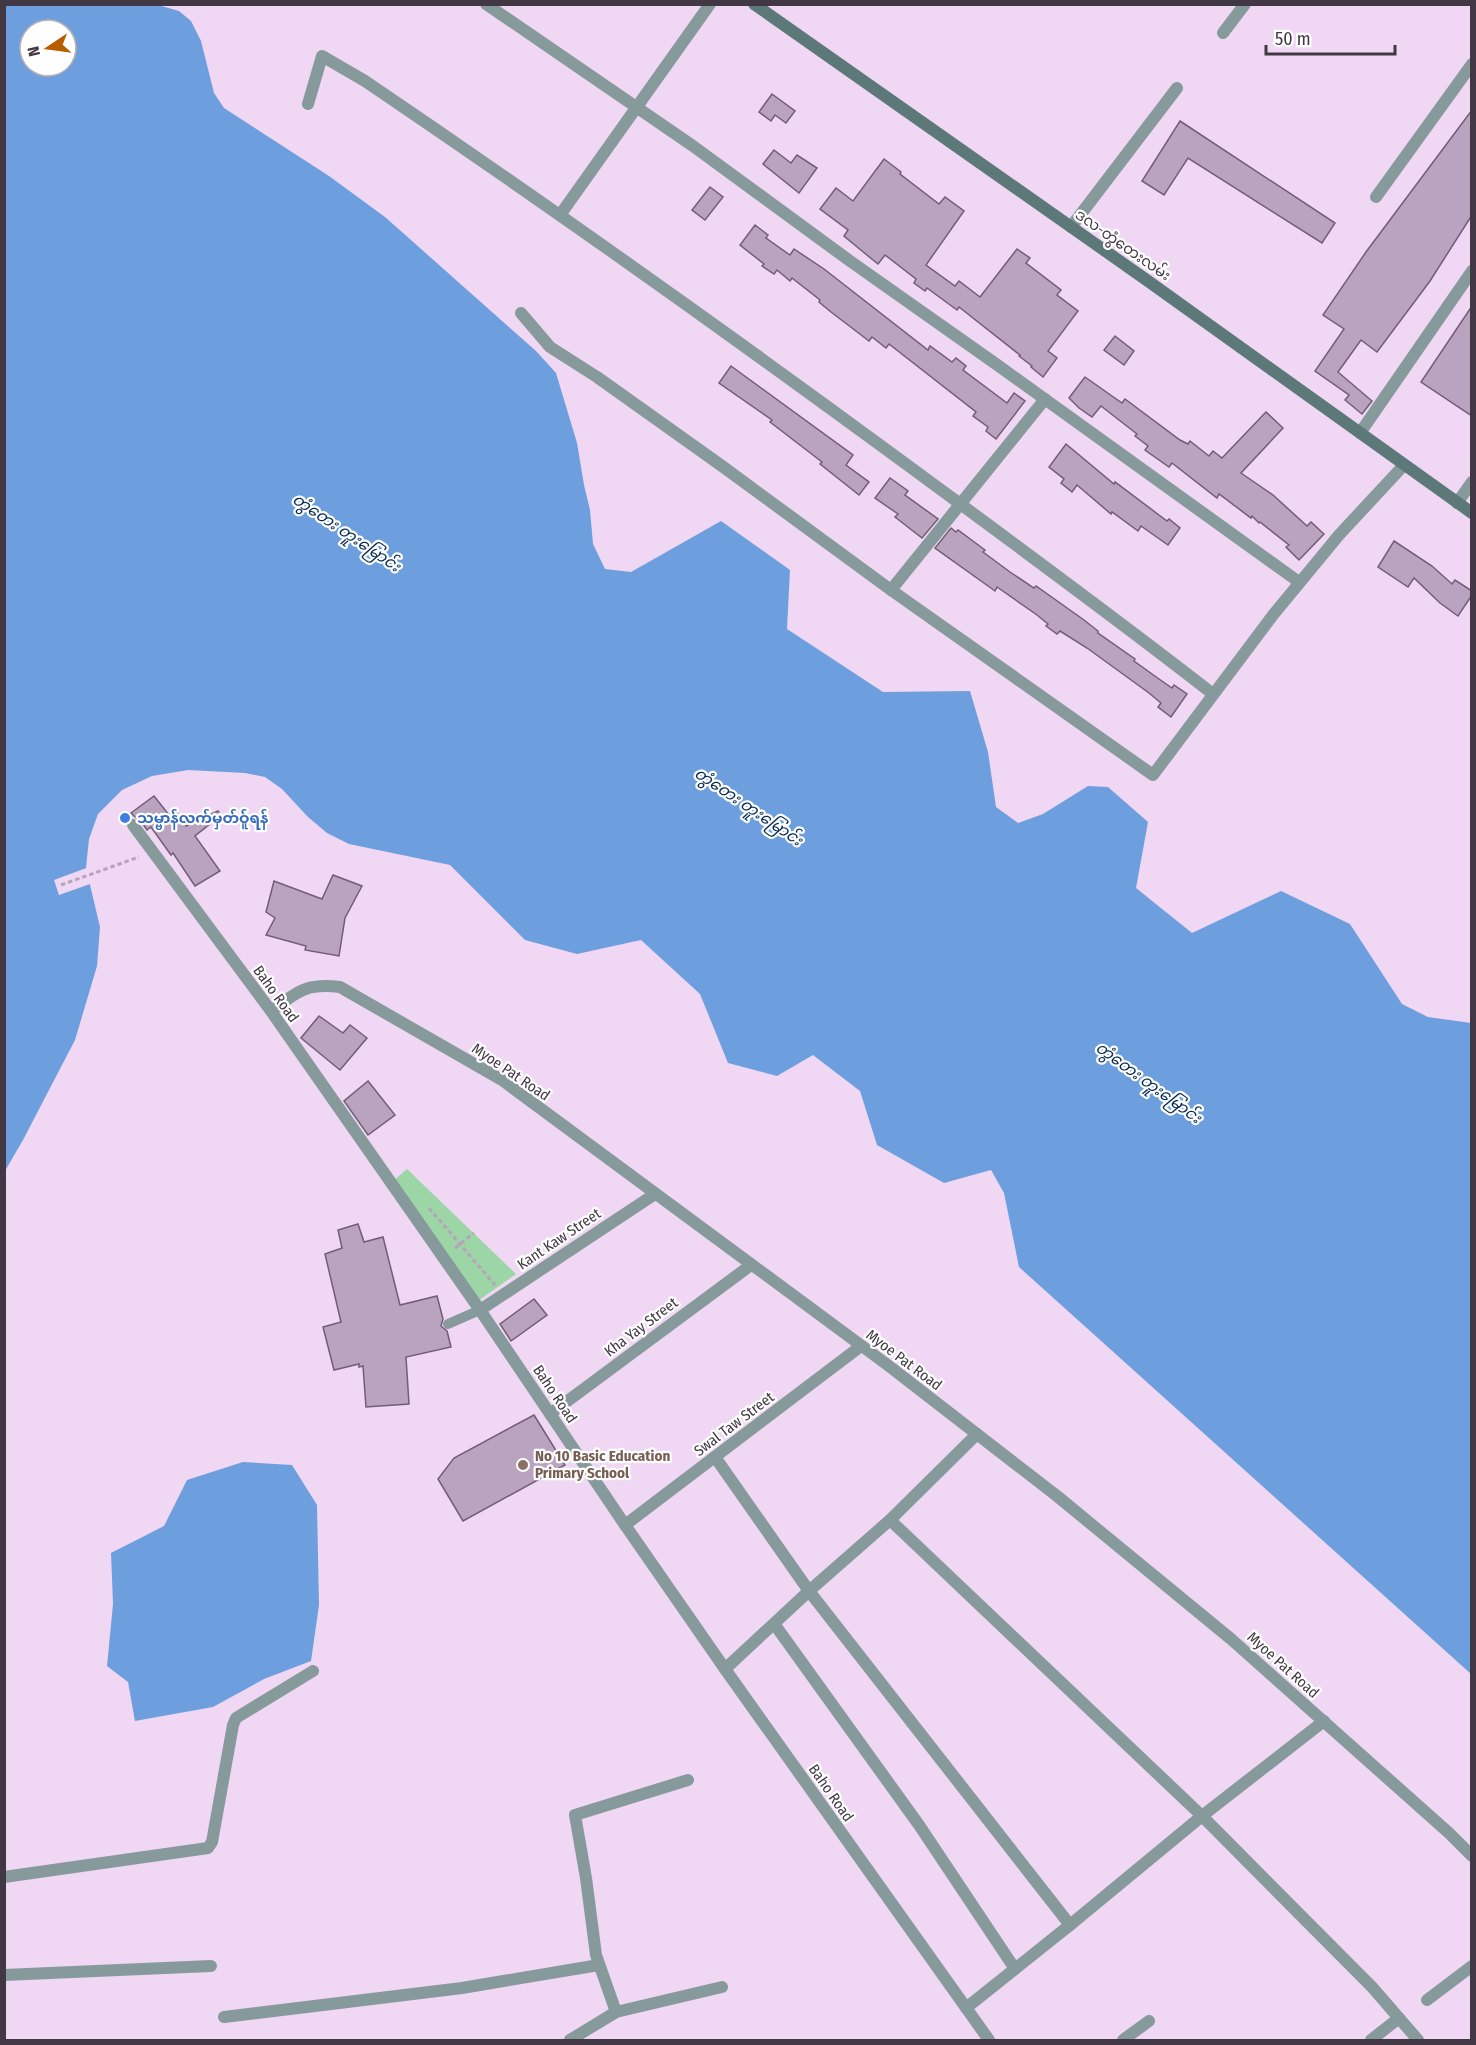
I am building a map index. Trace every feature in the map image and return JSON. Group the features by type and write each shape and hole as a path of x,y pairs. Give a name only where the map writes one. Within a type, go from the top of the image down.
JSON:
{"main road":[{"name":"ဒလ-တွံတေးလမ်း","path":"754,4 1472,513"}],"street":[{"path":"486,4 693,146 1299,582"},
{"path":"560,215 710,4"},
{"path":"1223,33 1245,4"},
{"path":"308,104 322,56 365,81 560,215 790,379 1110,613 1213,694"},
{"path":"1376,197 1472,64"},
{"path":"1071,227 1177,88"},
{"path":"1360,433 1472,271"},
{"path":"521,313 550,347 597,377 713,459 891,590 1153,775 1299,582 1339,534 1404,465"},
{"path":"891,590 1045,399"},
{"path":"1457,503 1472,482"},
{"name":"Baho Road","path":"133,825 271,1011 480,1310 725,1669 989,2040"},
{"name":"Myoe Pat Road","path":"271,1011 301,989 321,985 340,987 502,1080 861,1346 1057,1496 1231,1639 1472,1856"},
{"name":"Kant Kaw Street","path":"480,1310 656,1194"},
{"name":"Kha Yay Street","path":"550,1414 751,1265"},
{"name":"Swal Taw Street","path":"625,1525 861,1346"},
{"path":"725,1669 890,1520 977,1434"},
{"path":"715,1457 809,1591 1070,1925"},
{"path":"890,1520 1202,1816 1372,1987 1418,2040"},
{"path":"775,1625 919,1826 1015,1969"},
{"path":"4,1877 208,1848 212,1842 236,1718 313,1671"},
{"path":"966,2008 1202,1816 1324,1721"},
{"path":"616,2012 596,1955 575,1815 688,1780"},
{"path":"224,2018 462,1988 599,1965"},
{"path":"4,1975 211,1966"},
{"path":"1427,2000 1472,1966"},
{"path":"570,2040 616,2012 722,1987"},
{"path":"1371,2040 1399,2018"},
{"path":"1123,2040 1149,2020"}],"lane":[{"path":"448,1324 480,1310"}],"path":[{"path":"62,885 133,860"},
{"path":"422,1201 497,1287"},
{"path":"446,1255 474,1233"}],"green space":[{"path":"407,1169 516,1274 478,1301 393,1181"}],"water":[{"name":"တွံတေး တူးမြောင်း","path":"5,5 158,5 179,11 191,21 201,41 214,93 224,108 329,176 385,217 536,351 556,373 577,443 590,510 593,544 605,569 631,572 721,521 790,570 787,629 883,692 970,691 988,752 996,807 1018,823 1043,814 1088,786 1108,787 1148,822 1136,888 1192,933 1281,891 1350,924 1402,1004 1428,1017 1471,1023 1471,1674 1019,1267 1004,1193 991,1170 944,1183 877,1145 860,1091 813,1055 777,1076 728,1063 700,994 641,940 577,954 525,940 450,865 349,844 327,833 308,817 282,789 265,777 245,773 188,770 152,776 122,790 98,814 89,839 86,868 100,927 97,966 75,1040 5,1171"},
{"path":"243,1462 292,1465 317,1505 319,1605 311,1661 264,1679 213,1707 135,1721 128,1682 107,1666 113,1604 111,1553 164,1526 187,1480"}],"pier":[{"path":"89,867 93,883 59,895 54,880"}],"building":[{"path":"772,94 795,111 786,123 775,115 771,121 759,112"},
{"path":"1472,110 1472,215 1430,281 1377,352 1361,340 1338,372 1372,401 1362,414 1345,400 1349,395 1315,371 1344,329 1323,315 1366,252"},
{"path":"1180,121 1335,223 1322,243 1188,158 1164,195 1142,181"},
{"path":"774,150 791,163 797,155 817,168 799,193 763,164"},
{"path":"884,159 939,204 945,197 964,211 926,265 955,286 959,281 980,297 1017,249 1030,258 1026,263 1061,290 1057,295 1078,311 1048,351 1057,358 1043,377 1020,355 959,307 957,310 927,288 925,291 914,283 916,279 885,255 878,264 844,236 848,230 820,209 836,188 853,201"},
{"path":"710,187 723,197 705,220 692,210"},
{"path":"755,225 768,235 766,238 790,255 794,249 824,269 928,350 930,346 952,362 956,358 966,366 963,370 1007,403 1014,393 1025,401 996,439 986,431 988,427 973,416 976,412 889,344 886,348 872,337 869,341 792,278 790,281 777,270 774,274 762,266 764,264 740,245"},
{"path":"1472,306 1472,416 1421,382"},
{"path":"1115,336 1134,351 1124,365 1104,350"},
{"path":"731,366 853,455 846,465 869,482 859,495 820,464 822,462 770,422 772,420 719,383"},
{"path":"1085,377 1122,403 1125,399 1180,440 1188,444 1190,441 1209,456 1213,451 1222,458 1266,412 1283,428 1241,473 1273,495 1307,526 1311,522 1324,534 1299,560 1286,547 1289,545 1252,516 1251,518 1219,494 1217,498 1172,463 1169,467 1145,450 1148,446 1135,436 1137,434 1101,406 1092,417 1079,408 1069,398"},
{"path":"1066,444 1114,484 1115,482 1180,528 1168,545 1141,526 1138,531 1112,512 1111,514 1077,485 1072,492 1061,483 1064,479 1049,467"},
{"path":"890,478 908,491 905,495 938,519 922,538 895,517 898,514 875,498"},
{"path":"951,528 956,532 958,530 985,550 983,552 1010,572 1034,588 1036,586 1084,620 1159,679 1187,694 1171,717 1158,707 1161,703 1149,693 1087,648 1060,631 1057,634 1037,615 997,587 995,591 935,548"},
{"path":"1394,541 1432,566 1452,584 1455,580 1472,591 1472,595 1458,616 1440,603 1414,578 1408,587 1378,567"},
{"path":"154,796 169,815 175,810 186,826 218,811 221,815 195,836 220,871 195,886 173,853 171,855 151,827 147,830 131,813"},
{"path":"333,875 362,886 345,918 339,956 305,950 306,946 266,935 275,918 266,912 274,881 322,899"},
{"path":"319,1016 343,1033 350,1025 367,1038 340,1070 301,1038"},
{"path":"368,1081 395,1115 368,1135 344,1101"},
{"path":"358,1224 364,1242 383,1237 400,1305 437,1296 443,1319 441,1326 447,1331 451,1347 406,1357 409,1404 366,1407 363,1366 359,1367 359,1364 334,1370 323,1327 341,1322 325,1254 342,1248 338,1230"},
{"path":"534,1299 547,1315 511,1341 500,1324"},
{"name":"No 10 Basic Education Primary School","path":"534,1415 565,1465 463,1521 438,1479 454,1458"}],"place":[{"name":"သမ္ဗာန်လက်မှတ်ဝ်ူရန်","path":"125,818"},
{"name":"No 10 Basic Education Primary School","path":"523,1465"}]}
